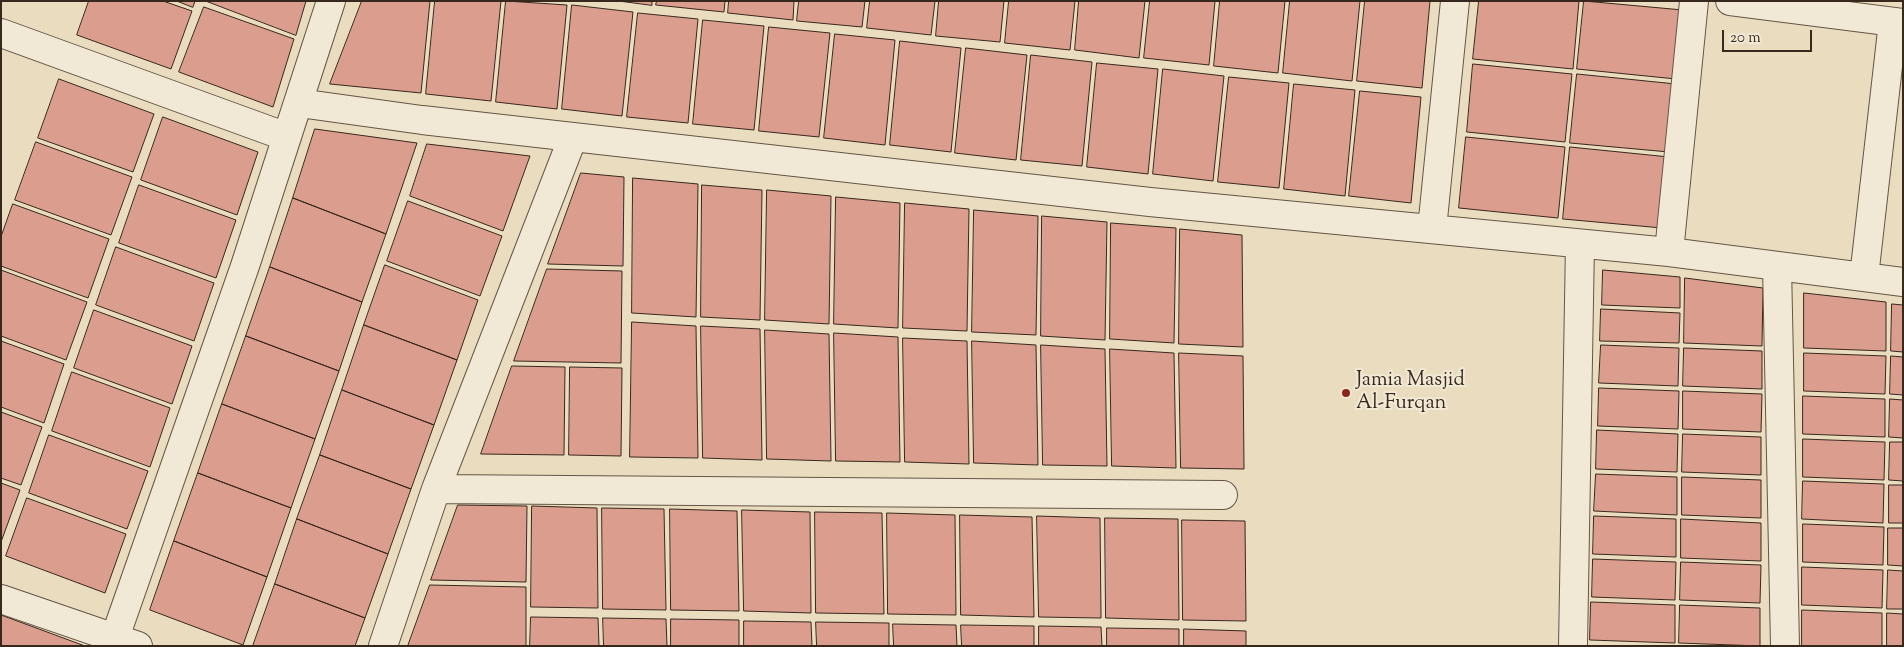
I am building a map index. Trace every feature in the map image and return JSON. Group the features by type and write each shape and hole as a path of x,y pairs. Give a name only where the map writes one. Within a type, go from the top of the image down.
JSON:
{"street":[{"path":"1,599 121,643 331,1"},
{"path":"1432,229 1454,1"},
{"path":"1669,252 1694,1"},
{"path":"1730,1 1898,22 1864,277"},
{"path":"1,33 287,138"},
{"path":"299,103 1150,202 1669,252 1903,282"},
{"path":"383,646 436,489 573,136"},
{"path":"1573,646 1580,244"},
{"path":"1777,266 1785,646"},
{"path":"436,489 1224,495"}],"building":[{"path":"89,1 163,1 192,11 171,69 77,35"},
{"path":"177,1 195,1 193,7"},
{"path":"206,1 306,1 296,35"},
{"path":"362,1 430,1 421,93 330,84"},
{"path":"435,1 501,1 491,101 426,94"},
{"path":"506,1 567,5 557,109 496,102"},
{"path":"619,1 652,1 652,5"},
{"path":"657,1 725,1 724,12 656,5"},
{"path":"729,1 794,1 793,20 728,13"},
{"path":"799,1 865,1 862,27 797,21"},
{"path":"870,1 935,1 931,35 867,28"},
{"path":"939,1 1004,1 1000,42 936,36"},
{"path":"1009,1 1075,1 1070,50 1005,43"},
{"path":"1079,1 1145,1 1139,58 1075,50"},
{"path":"1150,1 1215,1 1209,65 1144,58"},
{"path":"1220,1 1285,1 1278,73 1214,66"},
{"path":"1290,1 1360,1 1352,81 1283,73"},
{"path":"1365,1 1430,1 1422,88 1357,81"},
{"path":"1479,1 1579,1 1573,69 1473,59"},
{"path":"1584,1 1683,10 1676,79 1577,69"},
{"path":"572,5 633,12 622,116 562,109"},
{"path":"204,7 294,39 273,107 179,72"},
{"path":"638,13 698,19 688,123 627,117"},
{"path":"703,20 764,26 754,130 693,124"},
{"path":"769,27 830,33 819,137 759,131"},
{"path":"835,34 895,40 885,145 824,138"},
{"path":"900,41 961,48 951,152 890,145"},
{"path":"966,48 1027,55 1016,160 955,153"},
{"path":"1031,55 1092,62 1082,166 1021,160"},
{"path":"1097,63 1158,69 1148,174 1087,167"},
{"path":"1473,64 1572,74 1565,142 1467,132"},
{"path":"1163,69 1224,76 1213,181 1153,174"},
{"path":"1577,74 1676,84 1669,152 1570,143"},
{"path":"1229,77 1289,83 1279,188 1218,182"},
{"path":"59,79 154,114 133,172 38,138"},
{"path":"1294,84 1355,90 1345,196 1284,189"},
{"path":"1360,91 1421,97 1411,203 1349,196"},
{"path":"163,117 258,152 237,215 141,180"},
{"path":"315,129 417,143 386,234 293,198"},
{"path":"1466,137 1565,147 1558,218 1459,208"},
{"path":"36,142 132,177 111,235 15,200"},
{"path":"427,144 530,156 503,231 410,196"},
{"path":"1570,147 1669,157 1662,228 1563,219"},
{"path":"581,173 624,177 623,266 548,264"},
{"path":"633,178 698,184 696,317 632,313"},
{"path":"139,185 236,220 216,278 119,243"},
{"path":"702,185 762,190 760,320 701,317"},
{"path":"767,190 831,196 829,324 765,320"},
{"path":"836,197 900,203 898,328 834,324"},
{"path":"293,198 386,234 362,302 270,267"},
{"path":"408,201 502,236 480,296 387,261"},
{"path":"905,203 969,209 967,331 903,328"},
{"path":"13,204 109,239 88,298 1,266 1,237"},
{"path":"974,210 1038,216 1036,335 972,332"},
{"path":"1042,216 1107,222 1105,340 1041,336"},
{"path":"1111,223 1176,228 1174,343 1110,339"},
{"path":"1180,229 1242,235 1243,347 1179,344"},
{"path":"116,247 214,283 194,341 96,305"},
{"path":"385,265 478,300 457,360 364,325"},
{"path":"270,267 362,302 339,371 246,336"},
{"path":"547,269 622,271 621,363 514,361"},
{"path":"1,270 87,302 66,360 1,336"},
{"path":"1603,270 1680,277 1680,308 1602,305"},
{"path":"1685,278 1763,288 1762,346 1684,343"},
{"path":"1804,293 1886,302 1886,351 1804,348"},
{"path":"1892,304 1903,305 1903,352 1891,351"},
{"path":"1601,309 1680,313 1679,343 1600,341"},
{"path":"94,310 192,346 172,404 74,368"},
{"path":"632,322 696,326 698,458 630,457"},
{"path":"364,325 457,360 434,425 342,390"},
{"path":"701,326 760,329 762,460 703,458"},
{"path":"765,330 829,334 831,461 767,459"},
{"path":"834,333 898,337 900,462 836,461"},
{"path":"246,336 339,371 315,439 222,404"},
{"path":"903,338 967,341 969,464 905,462"},
{"path":"1,341 64,364 44,423 1,407"},
{"path":"972,341 1036,345 1038,465 974,463"},
{"path":"1041,345 1105,349 1107,466 1043,465"},
{"path":"1601,345 1679,348 1678,386 1599,383"},
{"path":"1684,348 1762,351 1762,389 1683,386"},
{"path":"1110,349 1174,353 1176,468 1112,466"},
{"path":"1179,353 1243,356 1244,469 1181,468"},
{"path":"1804,353 1886,356 1885,394 1804,391"},
{"path":"1891,356 1903,357 1903,395 1890,394"},
{"path":"512,366 565,367 564,455 481,454"},
{"path":"570,367 622,368 621,456 569,455"},
{"path":"72,372 170,408 150,467 52,431"},
{"path":"1599,388 1679,391 1678,429 1598,426"},
{"path":"342,390 434,425 411,489 320,455"},
{"path":"1683,391 1762,394 1761,432 1683,429"},
{"path":"1803,396 1885,399 1885,437 1803,434"},
{"path":"1890,399 1903,400 1903,438 1889,437"},
{"path":"222,404 315,439 291,508 198,473"},
{"path":"1,412 42,427 21,485 1,478"},
{"path":"1597,430 1678,434 1677,472 1596,469"},
{"path":"1683,434 1761,437 1761,475 1682,472"},
{"path":"49,435 148,471 127,529 29,493"},
{"path":"1803,439 1885,442 1884,480 1803,477"},
{"path":"1890,442 1903,442 1903,481 1889,480"},
{"path":"320,455 411,489 388,554 297,519"},
{"path":"198,473 291,508 267,577 174,541"},
{"path":"1596,474 1677,477 1677,515 1594,511"},
{"path":"1682,477 1761,480 1761,518 1682,515"},
{"path":"1803,481 1884,484 1883,523 1802,519"},
{"path":"1,483 20,490 1,542"},
{"path":"1889,485 1903,485 1903,523 1889,523"},
{"path":"27,498 126,534 105,593 6,556"},
{"path":"458,505 527,506 526,582 431,580"},
{"path":"532,506 597,508 598,608 531,607"},
{"path":"602,508 664,509 666,610 603,609"},
{"path":"670,509 737,511 739,611 671,610"},
{"path":"742,510 810,512 811,613 744,611"},
{"path":"815,512 882,513 884,614 816,613"},
{"path":"887,513 955,515 956,615 888,614"},
{"path":"960,515 1032,517 1034,617 961,615"},
{"path":"1037,516 1100,518 1101,618 1039,617"},
{"path":"1594,516 1676,519 1676,557 1593,554"},
{"path":"1105,518 1178,519 1179,620 1106,618"},
{"path":"297,519 388,554 365,618 275,584"},
{"path":"1681,519 1761,523 1761,561 1681,558"},
{"path":"1182,520 1245,521 1246,621 1183,620"},
{"path":"1803,524 1884,527 1883,565 1803,562"},
{"path":"1888,528 1903,528 1903,566 1888,565"},
{"path":"174,541 267,577 243,645 150,610"},
{"path":"1593,559 1676,562 1675,600 1592,597"},
{"path":"1681,562 1761,565 1760,603 1680,600"},
{"path":"1802,567 1883,570 1882,608 1802,605"},
{"path":"1888,570 1903,571 1903,609 1887,609"},
{"path":"275,584 365,618 355,646 253,646"},
{"path":"430,585 526,587 526,646 408,646"},
{"path":"1591,602 1675,605 1675,643 1590,640"},
{"path":"1680,605 1760,608 1760,646 1679,643"},
{"path":"1802,610 1882,613 1882,646 1802,646"},
{"path":"1887,613 1903,614 1903,646 1887,646"},
{"path":"1,615 85,646 1,646"},
{"path":"531,617 598,618 599,646 530,646"},
{"path":"603,618 666,619 667,646 604,646"},
{"path":"671,619 739,620 739,646 671,646"},
{"path":"744,621 811,622 812,646 744,646"},
{"path":"816,622 889,623 889,646 817,646"},
{"path":"893,624 956,625 957,646 894,646"},
{"path":"961,625 1034,626 1034,646 962,646"},
{"path":"1039,626 1101,627 1102,646 1039,646"},
{"path":"1107,628 1179,629 1179,646 1107,646"},
{"path":"1184,629 1246,631 1246,646 1184,646"}],"place":[{"name":"Jamia Masjid Al-Furqan","path":"1346,393"}]}
